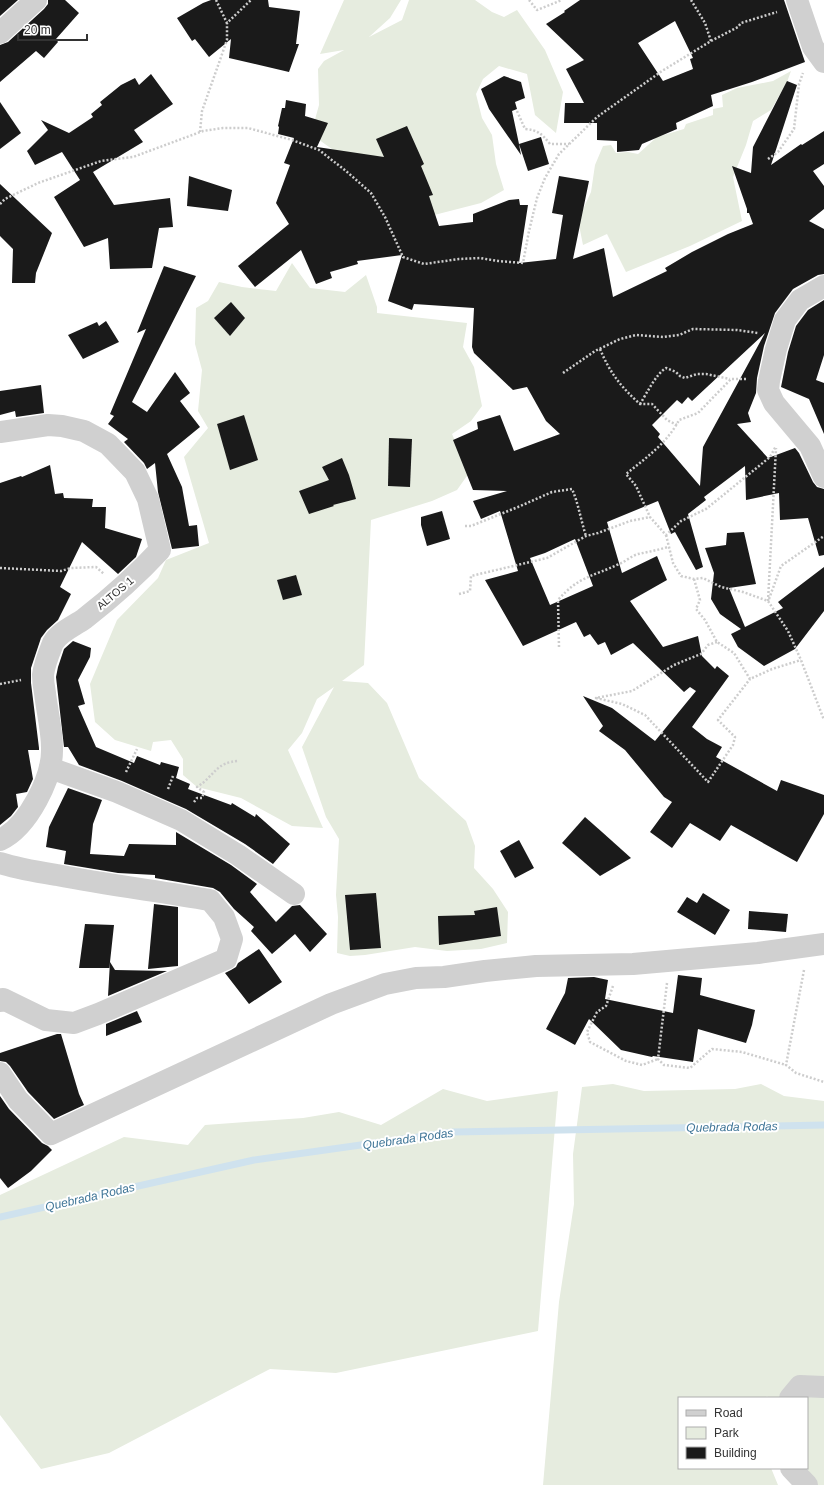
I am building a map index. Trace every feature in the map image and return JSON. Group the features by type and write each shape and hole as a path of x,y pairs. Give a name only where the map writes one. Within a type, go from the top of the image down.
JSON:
{"street":[{"path":"0,33 36,0"},
{"path":"798,2 813,47 821,58"},
{"path":"824,286 800,300 785,320 768,381 768,390 774,403 810,446 824,477"},
{"name":"ALTOS 1","path":"0,432 12,429 48,425 62,426 84,431 108,444 134,472 148,498 160,550 142,570 84,619 57,637 53,643 43,676 52,748 50,768 33,808 20,824 0,840"},
{"path":"50,768 116,792 181,820 238,855 294,894"},
{"path":"0,863 13,867 92,882 210,900 224,917 232,939 226,958 74,1023 46,1020 3,999 0,1001"},
{"path":"0,1073 18,1100 51,1134 331,1004 385,984 416,978 444,977 484,971 536,966 618,965 758,953 816,945"},
{"path":"791,1397 800,1386 824,1387"},
{"path":"792,1469 807,1485"}],"path":[{"path":"200,132 202,111 227,40 227,23 216,0"},
{"path":"227,23 251,0"},
{"path":"529,0 537,10 562,0"},
{"path":"691,0 705,23 711,41"},
{"path":"0,204 5,199 38,182 100,161 133,157 200,132 224,128 248,128 292,140 319,150 346,171 370,193 385,217 403,257 424,264 459,259 480,258 523,263 537,198 545,178 559,154 597,117 662,71 711,41 738,27 741,23 798,2"},
{"path":"768,159 778,152 794,129 799,84 806,65 821,58"},
{"path":"517,111 525,129 535,130 550,144 570,144"},
{"path":"563,373 595,351 620,339 636,335 663,336 679,335 693,330 737,330 781,335"},
{"path":"600,349 606,364 624,389 640,404 652,404 667,420 676,425"},
{"path":"640,404 657,375 666,368 685,378 697,374 706,374 731,379 768,381"},
{"path":"731,379 698,413 679,420 673,432 626,474 636,486 650,517 666,535 673,562 681,576 694,579 703,578 721,587 744,592 768,601 788,631 824,720"},
{"path":"768,601 776,438"},
{"path":"666,535 681,521 706,508 727,492 770,457 776,446"},
{"path":"465,526 472,526 518,508 552,492 572,489 586,536"},
{"path":"459,594 470,591 471,576 547,558 586,536 630,521 650,517"},
{"path":"768,601 781,566 824,536"},
{"path":"559,647 558,600 566,591 576,583 619,564 636,554 668,547"},
{"path":"0,568 61,571 71,568 96,567 121,588"},
{"path":"694,579 700,600 696,609 705,620 717,642 734,653 750,679"},
{"path":"717,642 708,645 701,654 674,665 632,691 596,698 622,704 645,714 708,782 733,744 735,737 718,720 750,679 772,669 801,660"},
{"path":"199,808 193,803 197,798 202,798 204,792 197,787 204,783 219,766 232,761 239,761"},
{"path":"786,1065 816,945"},
{"path":"658,1059 666,1002 669,961"},
{"path":"618,965 606,1006 597,1012 587,1032 590,1042 626,1061 642,1065 658,1059"},
{"path":"658,1059 664,1065 690,1068 712,1049 742,1052 786,1065 796,1073 824,1082"}],"green space":[{"path":"344,0 401,0 390,18 369,37 402,20 409,0 475,0 492,12 504,17 517,10 545,50 563,92 556,133 535,115 527,74 499,66 483,79 476,94 482,118 492,135 496,164 504,190 481,203 407,222 343,157 311,134 319,105 318,69 324,61 344,50 320,54"},
{"path":"791,71 787,82 771,110 753,121 746,145 733,177 742,221 690,246 626,272 607,234 583,245 578,220 591,192 595,165 603,146 611,145 616,153 628,152 638,154 657,137 684,129 686,124 713,115 713,109 723,107 722,95 737,88 773,81"},
{"path":"292,263 310,288 345,292 366,275 377,307 377,313 467,323 463,347 474,367 482,406 471,421 452,434 469,473 457,490 432,501 371,520 364,665 342,681 368,683 387,703 419,778 466,821 475,846 474,868 493,889 508,912 507,943 481,949 447,951 415,947 365,955 350,956 337,953 338,917 336,895 339,839 326,817 302,747 334,687 317,699 302,733 288,750 323,828 292,826 241,798 197,787 183,775 183,759 171,740 153,742 151,751 115,740 95,722 90,684 117,620 158,578 166,560 209,543 184,457 208,428 198,411 202,370 195,344 196,308 208,301 219,282 242,287 276,291"},
{"path":"613,1084 644,1091 735,1089 761,1084 784,1096 824,1101 824,1485 816,1485 808,1469 808,1397 767,1396 678,1397 678,1469 771,1469 778,1485 543,1485 559,1302 574,1204 573,1154 582,1087"},
{"path":"443,1089 487,1101 558,1091 538,1331 336,1373 270,1369 109,1453 41,1469 0,1415 0,1195 124,1137 188,1145 205,1125 303,1118 339,1112 381,1125"}],"building":[{"path":"0,0 18,0 0,16"},
{"path":"48,0 65,0 79,13 56,39 58,42 44,58 36,51 0,82 0,45 8,42 44,9 48,4"},
{"path":"211,0 268,0 269,7 300,11 296,44 299,44 289,72 229,58 231,39 209,57 195,39 192,41 177,18"},
{"path":"580,0 784,0 805,62 752,82 711,95 713,106 676,123 677,129 642,144 639,150 617,152 617,141 597,140 597,123 564,123 565,103 584,103 566,69 584,60 546,24 565,12 564,11","holes":["675,21 693,58 690,59 693,69 663,81 638,43"]},
{"path":"151,74 173,104 134,130 143,142 93,172 114,205 170,198 173,227 159,228 152,268 110,269 108,238 84,247 54,197 80,180 62,152 35,165 27,151 48,130 41,120 69,133 93,117 91,114 102,105 100,102 121,85 135,78 139,85"},
{"path":"504,76 521,82 525,98 515,102 517,109 512,111 521,155 489,109 481,89"},
{"path":"787,81 797,85 771,165 801,144 802,145 824,131 824,164 813,171 824,186 824,209 809,221 824,229 824,274 818,275 793,289 775,313 764,346 757,378 756,393 748,413 751,422 737,424 768,458 795,448 813,482 817,487 824,489 824,555 819,556 808,518 780,520 779,493 746,500 745,466 704,497 706,500 688,514 703,567 696,570 675,532 671,534 658,501 607,522 622,573 657,556 667,580 630,601 663,647 698,636 702,656 715,669 717,666 729,676 692,727 707,739 722,747 716,757 777,791 781,780 824,795 824,814 797,862 731,825 720,841 690,823 672,848 650,832 672,802 664,797 625,750 599,731 603,726 583,696 612,708 655,741 696,691 690,687 684,692 633,643 611,655 605,642 598,645 590,634 584,637 576,622 523,646 485,580 518,571 500,511 481,519 473,501 507,491 473,490 453,440 478,429 477,422 500,415 514,451 560,434 546,421 527,387 513,390 474,353 472,347 474,308 414,304 412,310 388,301 402,255 357,261 358,264 330,272 332,278 316,284 301,250 255,287 238,266 289,224 276,203 290,165 284,163 294,138 278,134 278,126 282,108 285,108 286,100 306,104 305,116 328,123 317,147 384,157 376,139 407,126 424,164 421,166 433,195 429,196 439,226 473,222 473,214 509,200 519,199 520,205 528,205 519,263 556,259 563,215 552,213 559,176 589,181 573,259 604,248 613,297 667,271 665,268 692,252 728,234 753,224 749,213 747,213 747,209 732,166 751,173 753,147","holes":["765,333 703,447 700,486 658,437 660,434 652,425 677,400 682,404 688,397 692,401","575,539 593,586 550,605 530,558 545,553"]},
{"path":"0,102 21,133 0,149"},
{"path":"541,137 549,164 528,171 519,144"},
{"path":"189,176 232,190 228,211 187,206"},
{"path":"0,184 52,233 36,273 35,283 12,283 13,249 0,236"},
{"path":"164,266 196,276 132,402 147,412 175,372 190,393 180,401 200,427 167,454 182,487 189,526 197,525 199,546 172,549 158,492 155,463 147,469 144,463 124,442 128,439 108,424 114,416 110,414 146,329 137,333"},
{"path":"824,300 824,355 816,380 824,383 824,434 809,399 781,387 788,352 796,326 808,310"},
{"path":"231,302 245,318 230,336 214,318"},
{"path":"106,321 119,342 83,359 68,335 97,322 99,326"},
{"path":"41,385 44,413 16,417 15,411 0,415 0,391"},
{"path":"244,415 258,460 230,470 217,424"},
{"path":"389,438 412,439 410,487 388,486"},
{"path":"342,458 356,499 333,505 334,506 309,514 299,491 329,480 322,467"},
{"path":"50,465 55,494 63,493 64,498 93,499 92,507 106,507 105,528 142,539 136,557 118,574 82,542 60,587 71,594 58,620 41,638 31,668 31,683 39,748 39,750 28,750 33,779 27,792 16,794 18,807 11,816 0,825 0,483 21,476 22,477"},
{"path":"442,511 450,539 427,546 421,525 421,517"},
{"path":"744,532 756,584 729,588 745,627 783,608 778,602 824,567 824,611 795,649 764,666 738,647 731,634 741,629 720,614 711,599 714,573 705,548 726,545 727,533"},
{"path":"296,575 302,595 283,600 277,580"},
{"path":"73,641 91,648 90,657 78,680 85,704 78,706 96,747 134,763 137,756 160,765 161,762 179,767 176,778 190,784 188,789 231,805 232,803 255,817 256,814 290,844 273,864 245,844 186,809 122,781 79,765 68,747 64,747 56,677 64,649"},
{"path":"68,788 102,800 93,824 90,854 124,856 129,844 176,845 176,832 231,865 257,884 250,892 276,922 292,906 300,905 327,934 310,952 295,934 272,954 251,931 254,927 234,909 220,892 213,888 155,878 155,875 118,873 64,864 66,851 46,847 49,827"},
{"path":"585,817 631,858 600,876 562,843"},
{"path":"519,840 534,868 515,878 500,851"},
{"path":"376,893 381,948 350,950 345,895"},
{"path":"703,893 730,910 715,935 677,912 687,897 697,903"},
{"path":"154,904 178,907 178,966 148,969"},
{"path":"497,907 501,936 439,945 438,916 475,915 474,911"},
{"path":"749,911 788,914 786,932 748,929"},
{"path":"85,924 114,925 110,962 115,970 167,971 108,996 110,968 79,968"},
{"path":"259,949 282,982 249,1004 225,973 236,967 238,963"},
{"path":"678,975 702,978 700,995 755,1010 746,1043 698,1029 693,1062 652,1057 621,1050 589,1019 575,1045 546,1029 565,993 568,978 594,977 608,980 605,999 673,1013"},
{"path":"137,1011 142,1022 106,1036 106,1024"},
{"path":"61,1034 79,1094 84,1105 54,1119 28,1092 10,1066 6,1062 0,1061 0,1053"},
{"path":"0,1096 9,1109 42,1143 52,1150 31,1171 8,1188 0,1178"}],"waterway":[{"name":"Quebrada Rodas","path":"0,1217 254,1160 453,1132 824,1125"}]}
